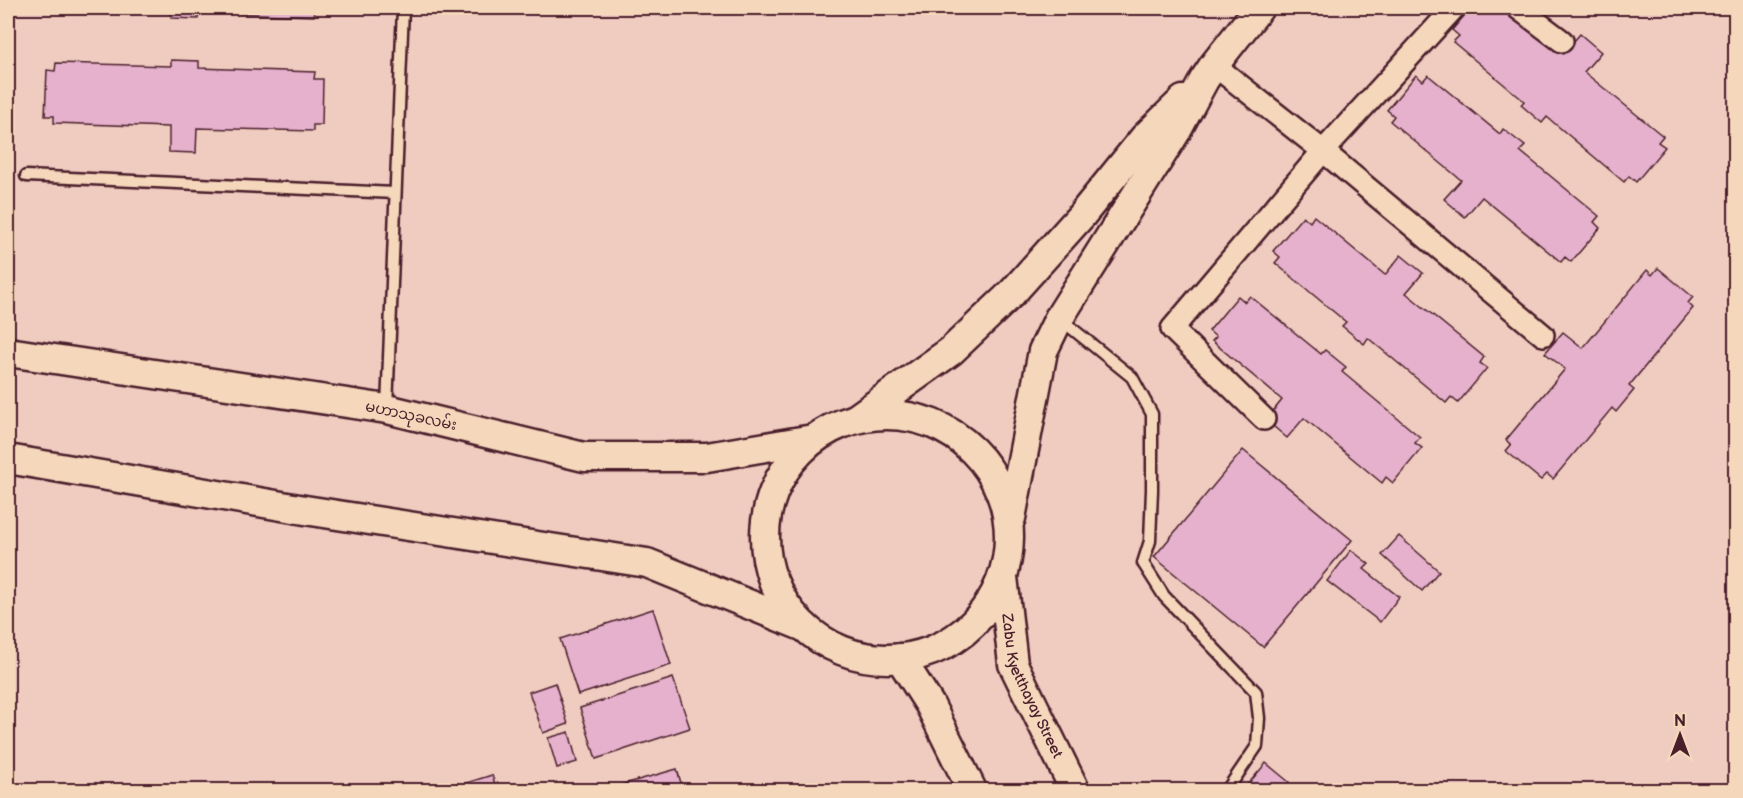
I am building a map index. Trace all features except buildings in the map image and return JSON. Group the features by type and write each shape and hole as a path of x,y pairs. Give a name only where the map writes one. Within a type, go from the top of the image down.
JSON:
{"main road":[{"path":"857,418 951,351 1012,293 1081,216 1145,137 1209,72 1259,8"},
{"path":"8,459 305,510 647,563 802,626 831,646 865,658 900,658 934,650 963,633 987,608 1003,577 1009,552 1009,526 1043,351 1059,318 1177,130 1209,72"},
{"name":"မဟာသုခလမ်း","path":"8,352 387,409 584,457 707,457 813,439"},
{"path":"802,626 777,592 765,552 767,509 784,470 813,439 834,426 857,418 899,415 940,426 974,451 998,485 1009,526"},
{"name":"Zabu Kyetthayay Street","path":"1003,577 1013,664 1076,790"},
{"path":"900,658 930,705 972,790"}],"street":[{"path":"1264,418 1172,329 1323,151 1454,8"},
{"path":"1518,8 1562,41"},
{"path":"1209,72 1323,151 1543,335"}],"lane":[{"path":"387,409 403,8"},
{"path":"26,176 395,193"},
{"path":"1059,318 1132,377 1152,414 1150,541 1143,563 1164,596 1256,692 1260,718 1257,746 1227,790"}]}
